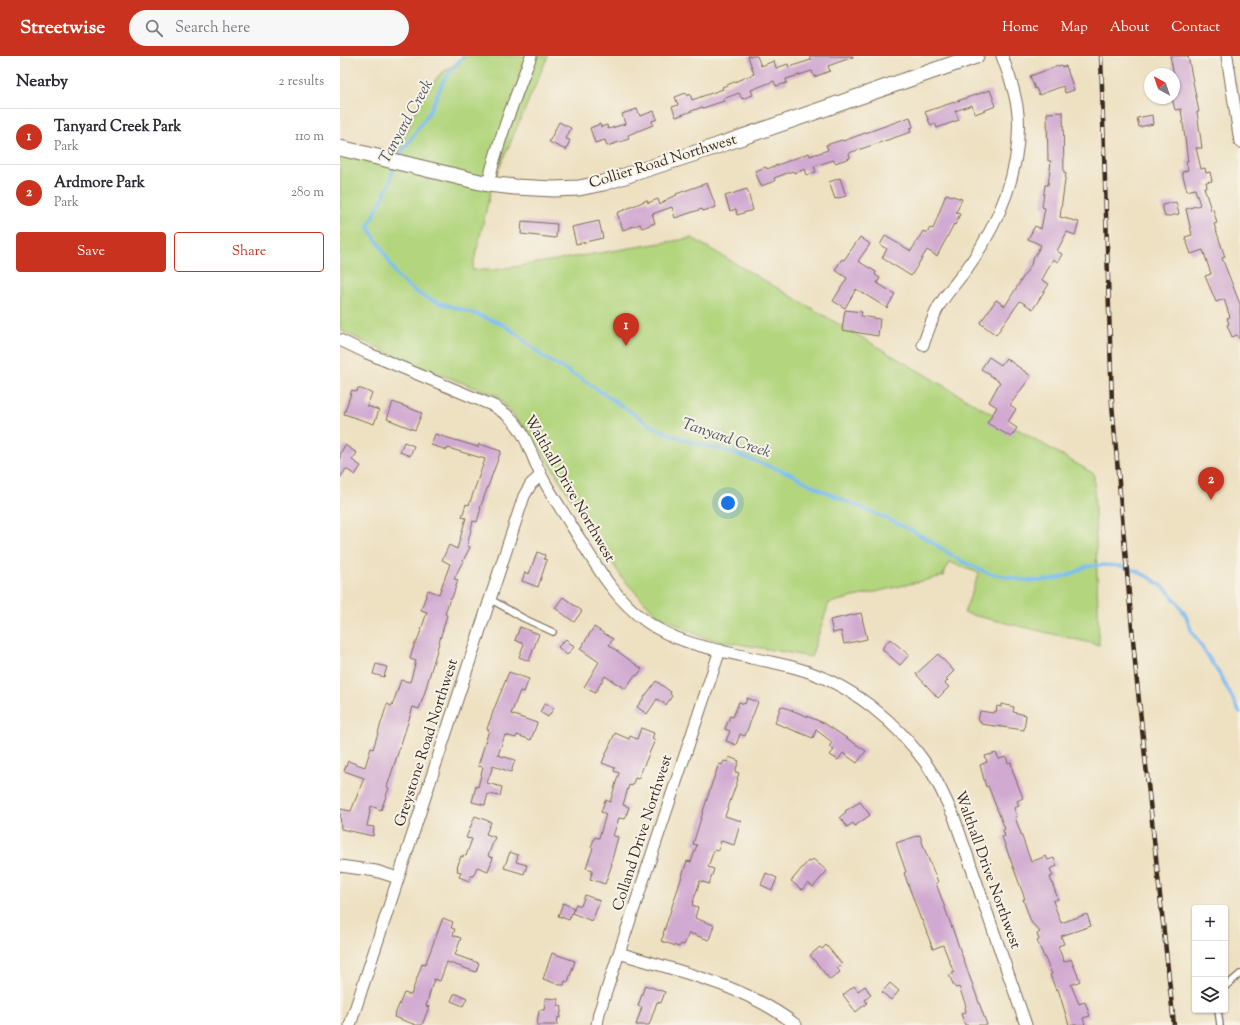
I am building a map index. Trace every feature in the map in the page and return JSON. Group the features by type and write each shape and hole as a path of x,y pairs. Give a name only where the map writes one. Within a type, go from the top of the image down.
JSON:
{"street":[{"path":"488,184 493,161 506,120 531,56"},
{"name":"Collier Road Northwest","path":"340,148 488,184 516,188 579,188 603,183 715,146 976,56"},
{"path":"922,345 939,306 968,267 985,239 1006,196 1014,171 1018,142 1018,113 1013,88 1002,56"},
{"path":"1227,56 1240,142"},
{"name":"Walthall Drive Northwest","path":"340,340 367,353 494,406 508,416 521,431 541,475 604,578 625,604 647,622 668,634 692,644 796,668 820,677 843,688 868,704 891,723 911,744 933,774 942,790 954,817 1026,1025"},
{"name":"Greystone Road Northwest","path":"350,1025 524,496 531,484 541,475"},
{"name":"Colland Drive Northwest","path":"597,1025 599,1013 720,650"},
{"path":"340,866 376,871 398,878"},
{"path":"619,953 734,988 767,1005 796,1025"}],"lane":[{"path":"490,599 523,618 553,632"},
{"path":"1228,984 1240,974"},
{"path":"1218,1013 1220,1025"}],"green space":[{"path":"467,56 548,56 492,185 472,270 494,270 692,238 1094,474 1099,645 964,613 979,573 949,562 943,576 829,603 811,657 701,637 656,614 623,579 541,450 498,396 409,363 340,330 340,152 394,163 417,107 439,75"}],"building":[{"path":"748,56 757,56 761,66 774,61 776,68 788,64 789,67 811,60 809,56 853,57 828,66 830,71 814,77 812,71 786,79 787,83 776,86 774,81 751,90 753,95 742,99 739,93 723,99 724,101 703,108 702,107 676,117 672,107 678,105 675,97 686,93 687,96 690,94 692,100 723,89 722,87 754,74"},
{"path":"1170,56 1188,56 1199,112 1197,112 1202,148 1196,148 1201,169 1205,168 1206,173 1210,172 1212,181 1206,182 1207,187 1204,187 1211,210 1213,209 1217,223 1214,224 1225,257 1222,258 1240,304 1240,340 1237,335 1232,337 1227,325 1229,324 1227,318 1230,317 1224,299 1216,302 1205,276 1211,274 1203,250 1191,254 1185,237 1192,235 1186,209 1200,205 1195,189 1187,191 1182,172 1188,170 1186,161 1188,161 1181,109 1175,110 1174,104 1180,104 1180,68 1173,68"},
{"path":"1061,65 1062,67 1066,66 1074,90 1065,93 1063,86 1039,95 1030,76"},
{"path":"990,90 996,106 975,114 972,105 955,111 959,120 937,128 935,123 931,126 925,112"},
{"path":"637,109 640,116 654,111 657,119 652,121 653,125 628,135 629,139 607,146 605,140 595,143 590,128 600,124 601,127 607,125 608,129 625,124 622,114"},
{"path":"1063,112 1064,173 1066,173 1060,217 1079,222 1075,235 1067,232 1057,251 1062,254 1058,262 1053,259 1042,280 1049,284 1033,309 1020,301 996,335 980,323 996,300 1005,306 1032,263 1041,245 1028,239 1035,226 1041,229 1045,208 1042,207 1045,185 1048,185 1051,161 1048,161 1047,113"},
{"path":"1152,115 1153,124 1139,127 1137,118"},
{"path":"910,117 913,127 910,128 911,132 849,153 850,158 835,163 834,160 814,166 816,172 807,175 805,169 794,173 793,171 774,178 775,181 761,186 755,171 766,167 767,169 809,153 810,156 828,150 826,145 842,140 843,141"},
{"path":"559,122 571,128 566,139 570,140 566,150 549,142"},
{"path":"840,178 846,196 835,199 829,182"},
{"path":"707,183 716,207 703,211 702,209 675,218 672,207 652,214 655,223 642,228 640,224 623,230 617,213 647,200 648,203 658,199 660,205 669,198 677,195 676,194"},
{"path":"747,189 753,210 737,215 736,209 730,211 725,196"},
{"path":"946,194 962,199 956,213 960,214 937,256 927,250 911,276 882,258 887,249 880,245 885,236 911,251 923,231 927,233 930,228 933,229"},
{"path":"1176,202 1179,214 1165,217 1162,205"},
{"path":"522,221 557,224 556,238 521,234"},
{"path":"599,221 603,238 576,244 572,227"},
{"path":"860,237 870,244 858,261 876,272 875,275 880,278 877,283 895,294 887,308 856,289 845,308 833,301 847,278 835,270"},
{"path":"845,310 862,312 861,316 880,319 878,336 842,330"},
{"path":"989,357 1001,365 1006,358 1031,376 1010,405 1016,409 1008,422 1017,428 1011,437 987,423 997,407 989,402 1000,382 981,369"},
{"path":"358,388 372,393 367,406 379,410 374,424 344,414 352,390 357,392"},
{"path":"393,402 422,413 415,430 387,419"},
{"path":"435,434 478,447 479,444 501,451 480,508 477,522 473,521 467,546 470,547 454,579 458,580 445,614 447,615 419,709 413,707 381,810 371,806 367,826 374,827 373,836 341,829 340,809 351,811 364,778 344,771 348,761 365,767 371,748 373,749 387,704 392,706 401,680 410,682 416,661 410,659 427,612 421,610 428,590 439,594 450,564 442,560 449,545 457,549 466,518 462,517 466,504 469,505 485,459 448,448 447,450 431,445"},
{"path":"404,442 414,446 410,456 400,452"},
{"path":"345,445 357,453 352,460 361,466 355,475 346,469 340,478 340,454"},
{"path":"537,552 545,555 544,559 547,560 538,587 522,581 525,572 529,574"},
{"path":"563,597 582,611 574,622 555,608"},
{"path":"861,613 867,639 844,644 841,631 833,633 830,620"},
{"path":"520,627 539,634 529,661 519,657 524,644 515,640"},
{"path":"594,627 613,639 609,645 642,669 637,676 635,675 625,689 605,676 595,693 584,687 599,662 580,649"},
{"path":"566,639 574,647 567,655 558,647"},
{"path":"890,639 909,655 900,665 883,650 883,647"},
{"path":"938,654 954,671 946,679 948,680 945,683 949,687 938,698 916,674"},
{"path":"376,664 387,667 384,677 373,674"},
{"path":"509,672 529,679 524,692 520,691 511,714 537,723 531,740 517,735 516,738 505,735 498,755 515,760 511,772 493,766 487,783 502,787 500,796 488,794 485,805 472,802 476,786 478,787 483,767 478,766 489,730 487,729"},
{"path":"656,681 671,692 670,694 672,696 666,705 657,699 647,714 637,707"},
{"path":"747,698 758,702 745,736 740,734 736,745 726,741 730,731 725,729 730,716 733,717 739,702 745,704"},
{"path":"545,703 554,708 548,717 540,712"},
{"path":"1001,704 1014,707 1013,712 1026,715 1024,730 981,724 981,721 978,721 980,711 996,712 997,706 1001,707"},
{"path":"781,706 824,723 866,751 857,763 843,753 838,760 830,755 834,750 829,747 832,742 816,730 813,738 775,723"},
{"path":"641,728 654,733 652,739 655,740 638,779 635,778 632,786 629,785 623,805 629,807 625,819 619,818 613,836 618,837 612,864 605,884 590,879 593,870 586,868 593,848 591,847 595,837 599,838 606,814 601,812 605,800 610,802 619,773 614,771 615,768 602,763 615,733 629,739 630,736 637,739"},
{"path":"996,753 999,759 1006,757 1008,763 1011,762 1013,772 1023,798 1017,801 1019,806 1014,808 1017,817 1015,817 1031,862 1046,856 1048,860 1054,858 1057,866 1050,869 1053,876 1050,877 1058,899 1053,901 1061,923 1087,914 1091,926 1061,936 1064,944 1058,946 1064,962 1071,959 1080,981 1071,985 1079,1004 1085,1002 1090,1016 1083,1018 1085,1025 1069,1025 1058,989 1056,990 1050,975 1052,974 1037,941 1039,940 1037,934 1040,932 1031,922 1023,899 1025,899 1002,837 1005,836 1003,830 1005,829 988,786 986,787 980,765 987,762 985,756"},
{"path":"729,757 739,761 735,772 739,773 725,816 741,821 734,845 721,841 718,851 714,850 708,867 714,869 709,884 700,881 692,905 698,907 695,918 714,925 709,940 689,933 684,945 681,944 679,947 661,941 687,861 691,862 697,845 693,844 719,764 722,765 724,761 727,762"},
{"path":"860,802 870,815 855,826 853,823 847,827 840,817 846,812 845,811"},
{"path":"475,816 491,822 486,834 495,837 488,856 493,858 488,871 477,867 469,881 459,877 461,872 457,871 457,868 461,856 466,856 472,839 466,838"},
{"path":"920,835 938,882 936,883 987,1025 965,1025 961,1014 966,1012 966,1006 959,987 956,988 954,986 949,975 954,973 943,945 933,949 904,873 906,872 896,843"},
{"path":"510,852 518,855 516,862 527,865 524,874 504,868"},
{"path":"813,859 827,871 813,887 808,883 802,890 791,881 808,861 810,862"},
{"path":"766,873 777,878 772,890 761,885"},
{"path":"585,895 600,901 592,921 572,913 576,904 581,906"},
{"path":"563,903 574,908 569,920 558,916"},
{"path":"443,918 453,922 451,928 455,929 453,935 461,938 455,955 479,963 476,972 447,962 440,981 434,979 426,1006 429,1007 422,1025 416,1025 394,1017 404,993 411,995 422,964 425,965"},
{"path":"826,945 842,964 837,968 840,972 830,980 810,955 820,947 822,949"},
{"path":"552,953 575,961 568,982 565,981 564,985 543,979"},
{"path":"890,983 899,991 891,1000 882,992"},
{"path":"645,985 665,992 661,1003 657,1002 649,1025 636,1025 642,1007 638,1006"},
{"path":"854,986 858,991 865,986 871,995 865,1000 867,1003 856,1012 843,995"},
{"path":"454,994 467,998 463,1006 451,1001"},
{"path":"546,998 558,999 558,1005 562,1006 557,1025 537,1025 539,1010 544,1010"}],"waterway":[{"name":"Tanyard Creek","path":"398,158 430,111 444,80 463,56"},
{"name":"Tanyard Creek","path":"394,165 389,185 368,227 397,276 410,288 424,297 504,325 543,357 585,381 647,423 662,431 694,443 727,451 791,474 821,490 899,524 929,540 957,559 988,573 1022,580 1039,581 1055,579 1072,574 1087,566 1121,566 1137,571 1166,589 1177,602 1186,616 1192,632 1220,675 1240,713"}],"railway":[{"path":"1101,56 1112,404 1136,673 1174,1025"}],"place":[{"name":"Tanyard Creek Park","path":"626,346"},
{"name":"Ardmore Park","path":"1211,500"}]}
